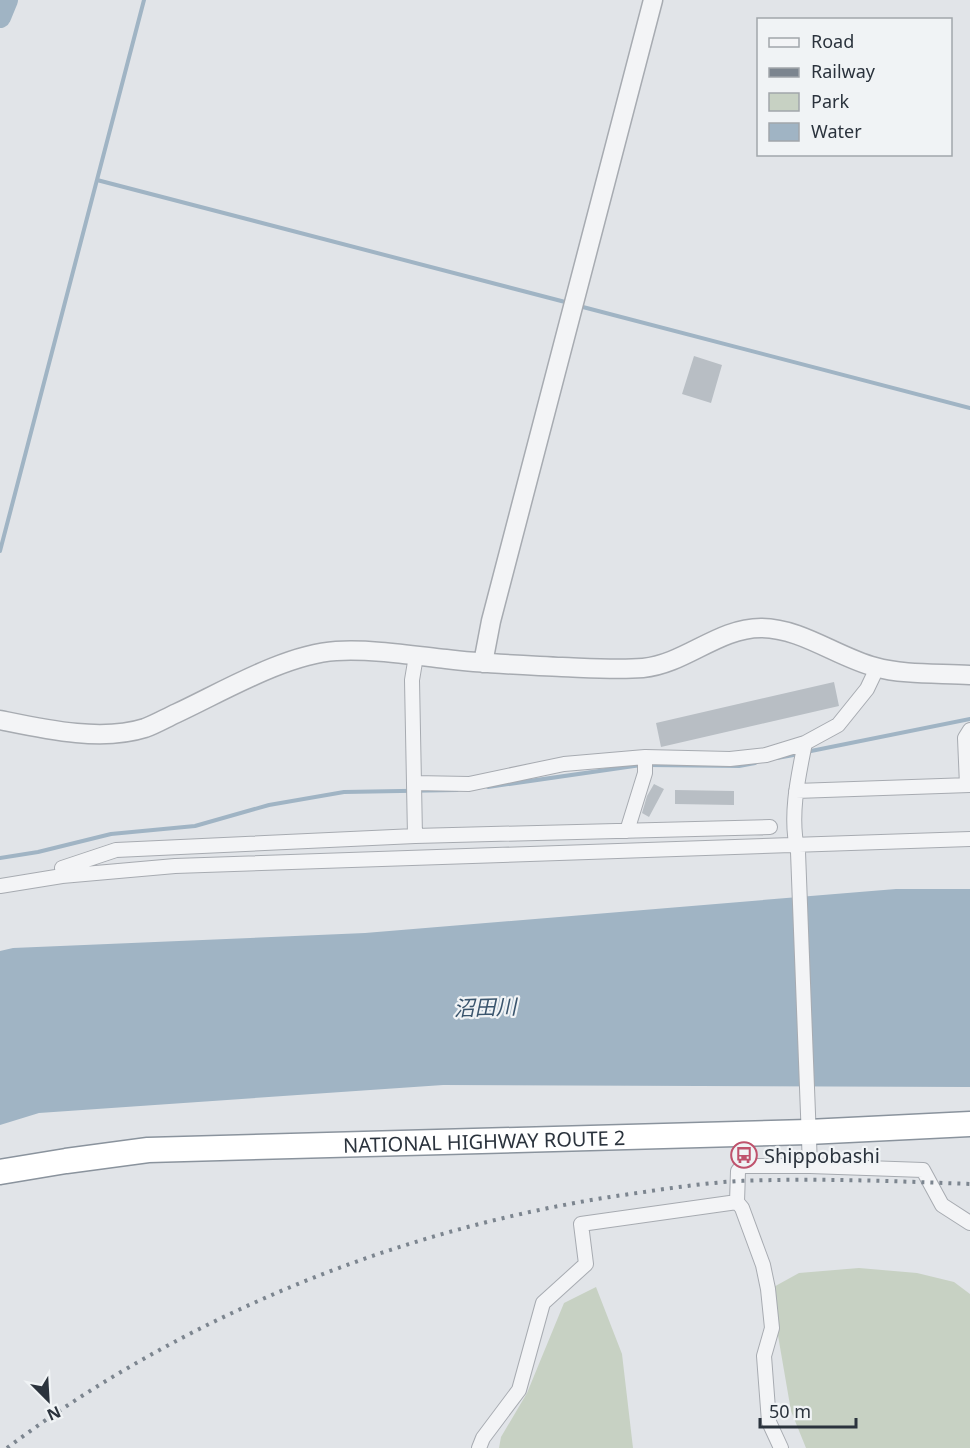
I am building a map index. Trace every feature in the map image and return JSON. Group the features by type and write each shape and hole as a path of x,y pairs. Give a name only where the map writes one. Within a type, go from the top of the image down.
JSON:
{"highway":[{"name":"NATIONAL HIGHWAY ROUTE 2","path":"0,1172 148,1150 807,1122 970,1124"}],"street":[{"path":"483,663 491,621 652,0"},
{"path":"0,720 89,734 144,728 263,672 308,655 334,651 483,663 645,668 686,655 742,630 762,628 786,631 845,657 877,668 970,675"},
{"path":"415,836 412,680 416,656"},
{"path":"414,783 469,784 564,764 645,757 730,759 766,755 805,743 838,724 867,689 877,668"},
{"path":"796,791 968,785 965,738 970,730"},
{"path":"805,743 796,791 796,848 810,1166"},
{"path":"627,831 645,773 645,757"},
{"path":"62,868 116,850 415,836 770,827"},
{"path":"0,886 62,876 175,866 796,848 970,839"},
{"path":"781,1448 769,1422 764,1356 772,1328 768,1289 763,1265 742,1208 737,1202 738,1171 742,1166 923,1170 942,1205 970,1223"},
{"path":"479,1448 483,1438 519,1390 543,1303 586,1264 581,1224 737,1202"}],"green space":[{"path":"859,1268 917,1273 954,1282 970,1294 970,1448 806,1448 791,1411 770,1289 799,1273"},
{"path":"596,1287 622,1354 633,1448 499,1448 501,1437 527,1393 564,1303"}],"water":[{"name":"沼田川","path":"896,889 970,889 970,1087 443,1085 39,1113 0,1125 0,951 13,948 365,933"}],"building":[{"path":"694,356 722,365 711,403 682,394"},
{"path":"834,682 839,706 661,747 656,723"},
{"path":"654,784 664,789 649,817 642,813 647,796"},
{"path":"675,790 734,791 734,805 675,804"}],"waterway":[{"path":"0,17 7,0"},
{"path":"0,551 144,0"},
{"path":"97,180 569,303"},
{"path":"579,306 970,408"},
{"path":"806,752 970,719"},
{"path":"777,758 799,754"},
{"path":"649,765 739,766 755,763"},
{"path":"488,787 641,765"},
{"path":"0,858 38,852 111,834 195,826 269,805 344,792 457,790"}],"railway":[{"path":"7,1448 77,1399 151,1355 227,1315 306,1281 387,1251 469,1227 553,1207 650,1191 726,1182 826,1180 970,1184"}],"place":[{"name":"Shippobashi","path":"744,1155"}]}
